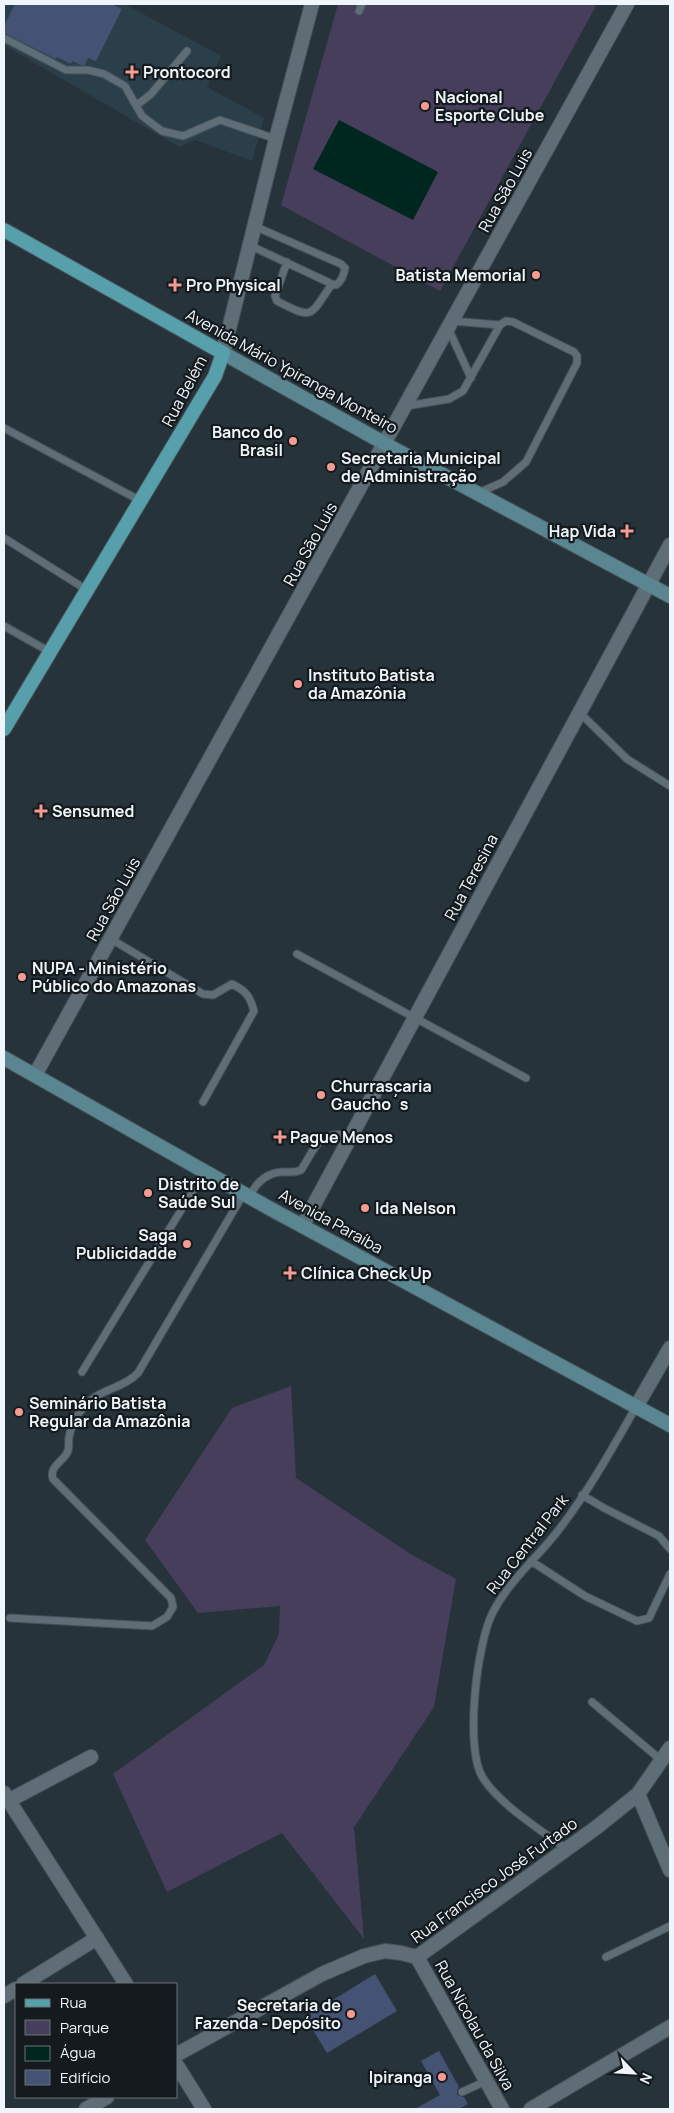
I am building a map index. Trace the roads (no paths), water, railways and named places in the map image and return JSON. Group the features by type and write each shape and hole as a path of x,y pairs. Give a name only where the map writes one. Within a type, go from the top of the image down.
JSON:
{"main road":[{"name":"Avenida Mário Ypiranga Monteiro","path":"4,230 385,444 670,596"},
{"name":"Rua Belém","path":"4,728 215,376 223,353"},
{"name":"Avenida Paraíba","path":"4,1058 303,1226 670,1425"}],"street":[{"name":"Rua Belém","path":"223,353 248,245 312,4"},
{"name":"Rua São Luis","path":"35,1075 406,406 623,8"},
{"name":"Rua Teresina","path":"303,1226 670,545"},
{"path":"636,1408 668,1356"},
{"name":"Rua Francisco José Furtado","path":"178,2054 322,1974 364,1956 385,1951 417,1957 566,1849 638,1794 670,1748"},
{"path":"91,1758 6,1797 125,1983"},
{"path":"638,1794 670,1870"},
{"path":"25,1983 97,1938"},
{"name":"Rua Nicolau da Silva","path":"417,1957 502,2109"},
{"path":"4,1996 15,1989"},
{"path":"530,2109 670,2026"},
{"path":"178,2067 204,2109"},
{"path":"86,2109 104,2098"}],"lane":[{"path":"359,11 362,4"},
{"path":"4,38 66,70 88,70 104,74 125,86 142,116 162,131 183,136 220,120 276,139"},
{"path":"137,105 151,94 187,51"},
{"path":"248,245 336,285 340,282 345,268 342,264 254,226"},
{"path":"287,262 275,296 277,301 302,314 308,314 314,310 332,284"},
{"path":"406,406 449,399 463,391 500,325 506,321 513,322 574,352 577,356 577,363 526,462 503,482 477,493"},
{"path":"471,378 450,325 500,325"},
{"path":"4,428 141,500"},
{"path":"4,538 87,590"},
{"path":"4,626 50,652"},
{"path":"580,713 627,759 670,786"},
{"path":"111,939 203,994 213,995 232,984 251,998 254,1011 203,1102"},
{"path":"298,954 526,1078"},
{"path":"10,1618 152,1626 167,1617 173,1606 171,1598 53,1479 51,1474 53,1469 67,1454 71,1430 86,1404 92,1398 124,1384 138,1373 247,1194 258,1182 271,1174 294,1173 301,1170 314,1147 322,1139 339,1135 352,1136"},
{"path":"82,1372 205,1171"},
{"name":"Rua Central Park","path":"566,1849 494,1793 481,1776 472,1742 477,1672 484,1636 492,1613 504,1593 557,1532 636,1408"},
{"path":"582,1495 659,1536 670,1550"},
{"path":"531,1561 585,1596 637,1621 650,1618 670,1574"},
{"path":"592,1702 661,1760"},
{"path":"606,1957 670,1926"},
{"path":"462,2092 486,2080"}],"water":[{"path":"339,120 438,172 413,220 313,169"}],"place":[{"name":"Prontocord","path":"132,72"},
{"name":"Nacional Esporte Clube","path":"425,106"},
{"name":"Batista Memorial","path":"536,275"},
{"name":"Pro Physical","path":"175,285"},
{"name":"Banco do Brasil","path":"293,441"},
{"name":"Secretaria Municipal de Administração","path":"331,467"},
{"name":"Hap Vida","path":"627,531"},
{"name":"Instituto Batista da Amazônia","path":"298,684"},
{"name":"Sensumed","path":"41,811"},
{"name":"NUPA - Ministério Público do Amazonas","path":"22,977"},
{"name":"Churrascaria Gaucho´s","path":"321,1095"},
{"name":"Pague Menos","path":"280,1137"},
{"name":"Distrito de Saúde Sul","path":"148,1193"},
{"name":"Ida Nelson","path":"365,1208"},
{"name":"Saga Publicidadde","path":"187,1244"},
{"name":"Clínica Check Up","path":"290,1273"},
{"name":"Seminário Batista Regular da Amazônia","path":"19,1412"},
{"name":"Secretaria de Fazenda - Depósito","path":"351,2014"},
{"name":"Ipiranga","path":"442,2077"}]}
